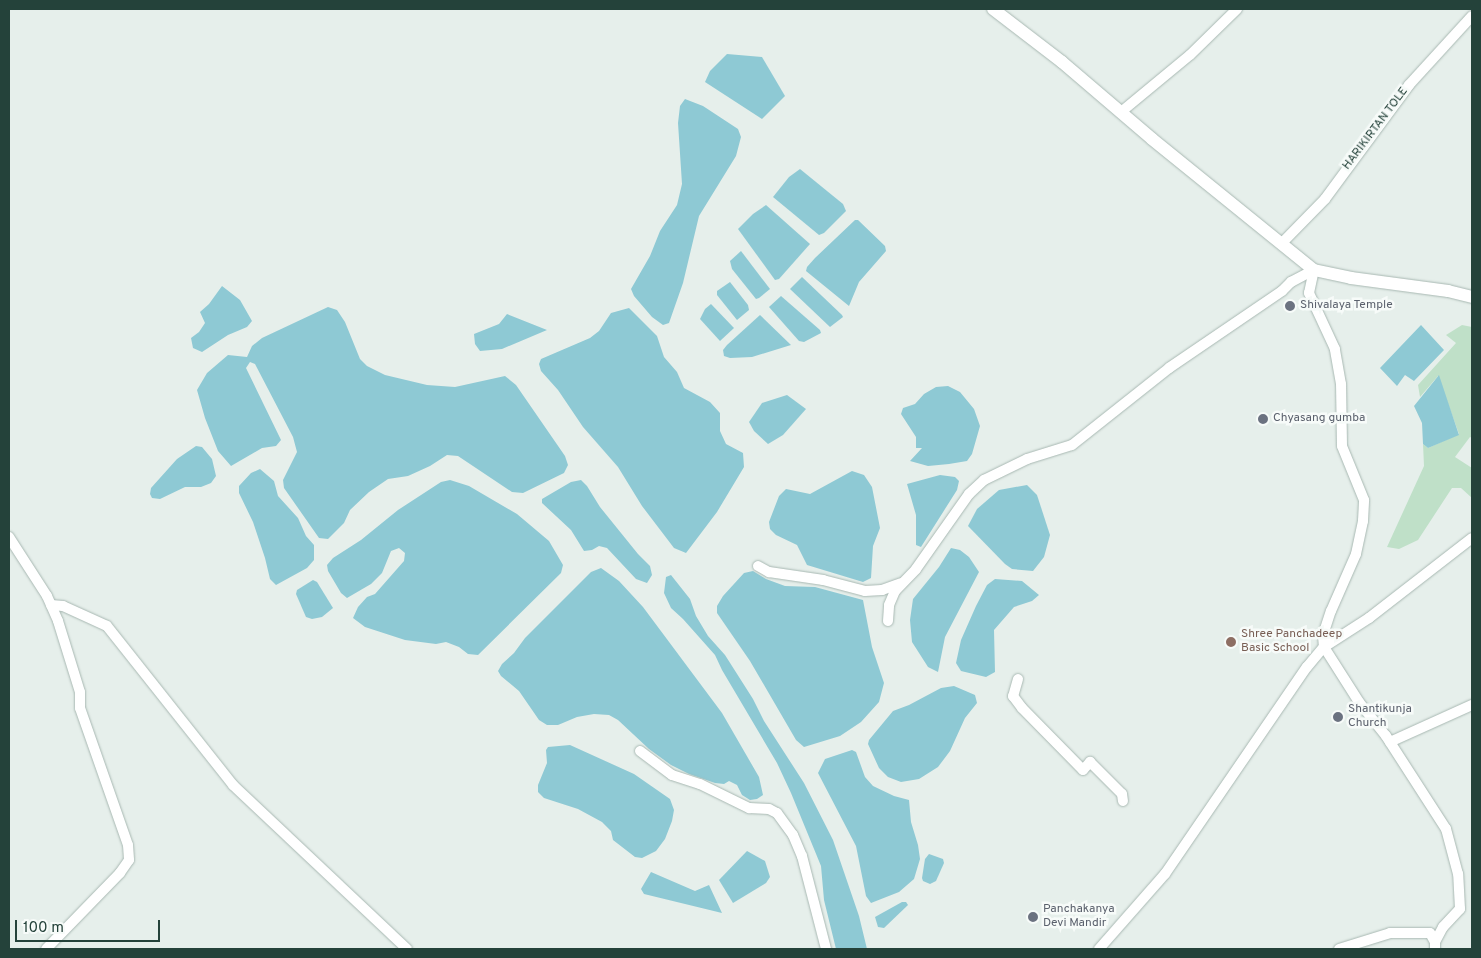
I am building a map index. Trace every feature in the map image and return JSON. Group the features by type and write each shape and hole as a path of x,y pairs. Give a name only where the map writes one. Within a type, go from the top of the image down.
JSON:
{"street":[{"path":"993,9 1062,62 1314,270 1351,278 1448,291 1472,297"},
{"path":"1121,112 1190,55 1237,9"},
{"name":"HARIKIRTAN TOLE","path":"1281,244 1324,199 1409,85 1472,16"},
{"path":"888,621 889,605 896,592 916,569 969,494 984,480 1027,459 1072,445 1169,368 1282,291 1291,282 1314,270"},
{"path":"1314,270 1308,293 1335,349 1341,384 1342,446 1364,500 1364,521 1356,554 1323,634 1324,647 1359,702 1390,742 1446,829 1458,874 1460,909 1443,927 1435,945"},
{"path":"9,538 51,605 69,651 80,692 80,708 128,845 129,860 107,888 46,949"},
{"path":"1099,949 1165,874 1279,707 1324,647 1369,618 1472,538"},
{"path":"758,566 769,572 823,580 865,591 882,590 904,582"},
{"path":"51,605 63,606 107,626 233,786 407,949"},
{"path":"1018,679 1013,696 1022,708 1082,770 1090,762 1122,794 1123,801"},
{"path":"1390,742 1472,704"},
{"path":"640,751 672,775 700,784 749,808 769,809 777,813 793,835 802,856 826,949"},
{"path":"1339,949 1390,933 1430,933 1435,945"}],"green space":[{"path":"1462,325 1472,327 1472,438 1470,437 1455,457 1472,468 1472,498 1461,488 1452,488 1418,540 1399,549 1387,547 1424,466 1423,444 1428,448 1459,434 1438,376 1420,397 1418,385 1456,343 1446,335"}],"water":[{"path":"727,54 762,57 785,96 762,119 705,82 710,71"},
{"path":"685,99 703,106 738,129 741,137 736,156 699,216 683,283 669,323 663,325 652,317 634,296 631,289 650,256 660,231 677,205 682,184 678,123 680,106"},
{"path":"800,169 843,204 846,211 824,233 819,235 773,197 789,177"},
{"path":"766,205 810,244 779,279 775,280 738,229 753,214"},
{"path":"855,220 858,220 885,246 886,251 859,282 849,306 806,271 815,258"},
{"path":"741,251 770,289 759,298 756,299 732,269 730,261"},
{"path":"802,277 842,315 843,317 830,327 790,289"},
{"path":"730,282 748,305 749,310 737,320 717,295 717,291"},
{"path":"222,286 240,300 252,321 247,327 228,335 202,352 193,348 191,338 199,332 205,323 200,312 209,304"},
{"path":"781,296 820,330 821,333 804,342 799,341 769,307"},
{"path":"711,304 734,328 720,341 700,319 705,309"},
{"path":"328,307 337,310 345,322 360,359 367,366 385,375 427,385 455,387 505,376 516,385 565,456 568,465 564,473 523,493 512,492 458,456 447,455 430,466 408,476 388,479 369,492 350,510 344,523 328,539 319,538 284,488 283,480 297,452 293,437 255,364 250,362 246,368 281,440 276,446 262,448 231,466 218,451 205,418 197,390 207,373 228,355 247,357 252,346 262,338"},
{"path":"629,308 657,336 664,357 677,372 684,388 710,402 720,413 720,431 726,444 743,453 744,467 717,512 686,553 674,548 642,506 618,467 583,427 558,390 541,371 539,364 541,359 590,338 599,331 611,313"},
{"path":"507,314 547,330 502,349 480,351 475,344 474,334 499,324"},
{"path":"760,315 791,345 752,357 730,358 724,356 723,350 727,345"},
{"path":"1421,325 1444,350 1414,381 1405,375 1397,386 1380,368"},
{"path":"1439,375 1459,435 1428,448 1423,444 1422,423 1414,406"},
{"path":"948,386 960,392 974,409 980,426 972,454 967,461 949,464 928,466 910,461 922,448 916,448 916,437 901,414 903,408 915,404 924,394 936,387"},
{"path":"787,395 806,409 783,435 768,444 754,431 749,422 762,403"},
{"path":"196,446 202,447 212,459 216,476 211,483 201,487 185,487 160,499 152,498 150,494 151,488 177,459"},
{"path":"260,469 274,481 278,496 298,518 306,536 314,545 314,560 307,568 276,585 270,579 253,522 239,493 239,486 251,473"},
{"path":"852,471 864,475 872,487 880,528 873,546 871,578 863,582 807,565 797,545 776,535 770,529 769,522 779,496 786,489 810,494"},
{"path":"940,475 955,477 959,481 957,490 921,547 916,545 916,515 907,484"},
{"path":"450,480 469,486 517,514 549,541 563,565 561,573 478,655 468,654 459,647 446,642 436,644 405,640 365,627 353,618 358,607 367,597 375,594 404,561 405,553 399,548 391,551 382,573 371,584 347,598 341,593 328,571 327,565 333,558 361,540 398,510 441,482"},
{"path":"581,480 600,507 650,566 652,575 647,583 636,579 607,548 599,546 592,550 584,551 571,530 542,503 542,499 571,482"},
{"path":"1027,485 1037,495 1050,535 1044,557 1033,571 1012,569 968,526 977,509 999,490"},
{"path":"951,548 960,550 969,557 979,572 945,637 938,672 928,667 912,642 910,620 913,599 939,567"},
{"path":"601,568 619,581 643,607 722,713 759,777 763,795 757,799 750,800 742,795 737,785 729,781 724,784 715,783 689,774 671,765 649,749 618,720 609,715 594,714 577,717 558,725 547,725 539,720 519,691 501,676 498,671 502,664 514,653 525,638 591,572"},
{"path":"753,571 766,579 785,586 815,587 863,600 872,647 884,683 879,702 861,722 840,736 804,747 796,740 750,661 717,613 717,606 723,596 744,573"},
{"path":"671,575 690,599 696,616 708,636 725,655 804,783 833,840 859,916 867,949 836,949 824,900 821,866 791,793 777,763 715,655 671,608 664,593 666,577"},
{"path":"995,579 1022,581 1039,595 1032,601 1014,607 994,630 995,672 986,677 961,671 956,663 961,640 976,606 987,585"},
{"path":"313,580 317,582 333,608 322,617 312,619 306,617 296,594 297,590"},
{"path":"954,686 975,695 977,703 965,718 950,751 938,767 919,779 901,782 888,777 879,768 868,744 869,740 893,711 909,705 941,688"},
{"path":"570,745 634,774 670,799 674,810 672,821 665,839 656,851 642,858 635,857 613,840 611,831 602,822 578,809 544,798 538,792 538,785 547,763 546,750 548,747"},
{"path":"852,750 856,752 865,777 873,786 894,796 909,800 911,822 920,859 914,879 899,892 871,903 866,896 856,846 818,773 825,759"},
{"path":"747,851 765,861 770,877 766,883 733,903 719,880"},
{"path":"929,854 943,859 944,863 936,881 930,884 923,881 922,878 925,859"},
{"path":"651,872 695,891 709,885 722,913 644,894 641,889"},
{"path":"902,902 906,902 908,905 884,928 878,927 875,917"}],"place":[{"name":"Shivalaya Temple","path":"1290,306"},
{"name":"Chyasang gumba","path":"1263,419"},
{"name":"Shree Panchadeep Basic School","path":"1231,642"},
{"name":"Shantikunja Church","path":"1338,717"},
{"name":"Panchakanya Devi Mandir","path":"1033,917"}]}
